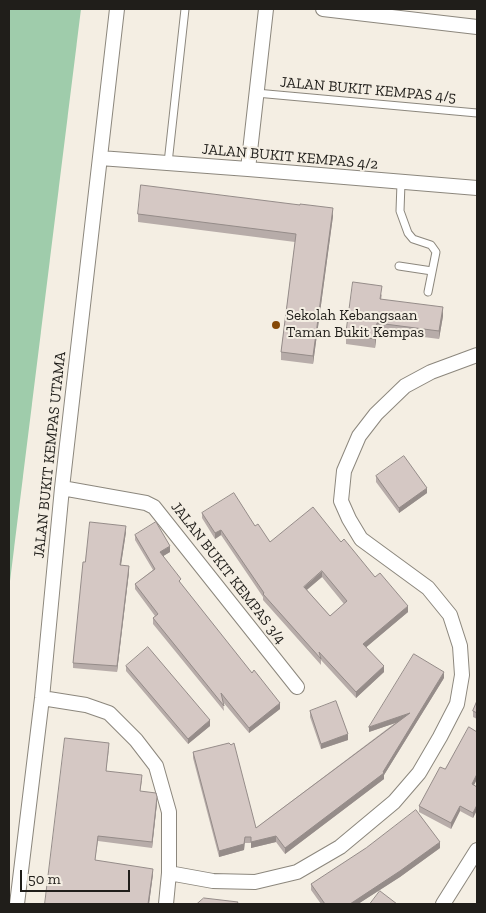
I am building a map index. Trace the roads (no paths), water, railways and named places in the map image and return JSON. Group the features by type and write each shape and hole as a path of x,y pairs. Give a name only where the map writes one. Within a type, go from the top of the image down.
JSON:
{"street":[{"name":"JALAN BUKIT KEMPAS UTAMA","path":"17,904 42,698 62,488 117,9"},
{"path":"248,169 266,9"},
{"path":"323,9 477,27"},
{"name":"JALAN BUKIT KEMPAS 4/2","path":"100,158 477,188"},
{"path":"169,873 212,881 255,882 297,872 340,847 394,802 419,773 457,704 462,675 460,646 450,615 428,588 361,539 341,501 344,471 359,436 376,414 405,386 431,372 477,355"},
{"name":"JALAN BUKIT KEMPAS 3/4","path":"62,488 146,503 154,507 297,687"},
{"path":"42,698 86,705 109,713 136,740 156,766 169,812 169,873 166,904"},
{"path":"443,904 477,850"}],"lane":[{"path":"168,163 185,9"},
{"name":"JALAN BUKIT KEMPAS 4/5","path":"256,93 477,113"},
{"path":"401,183 400,211 410,236 431,245 436,256 428,292"},
{"path":"399,266 432,271"}],"place":[{"name":"Sekolah Kebangsaan Taman Bukit Kempas","path":"276,325"}]}
